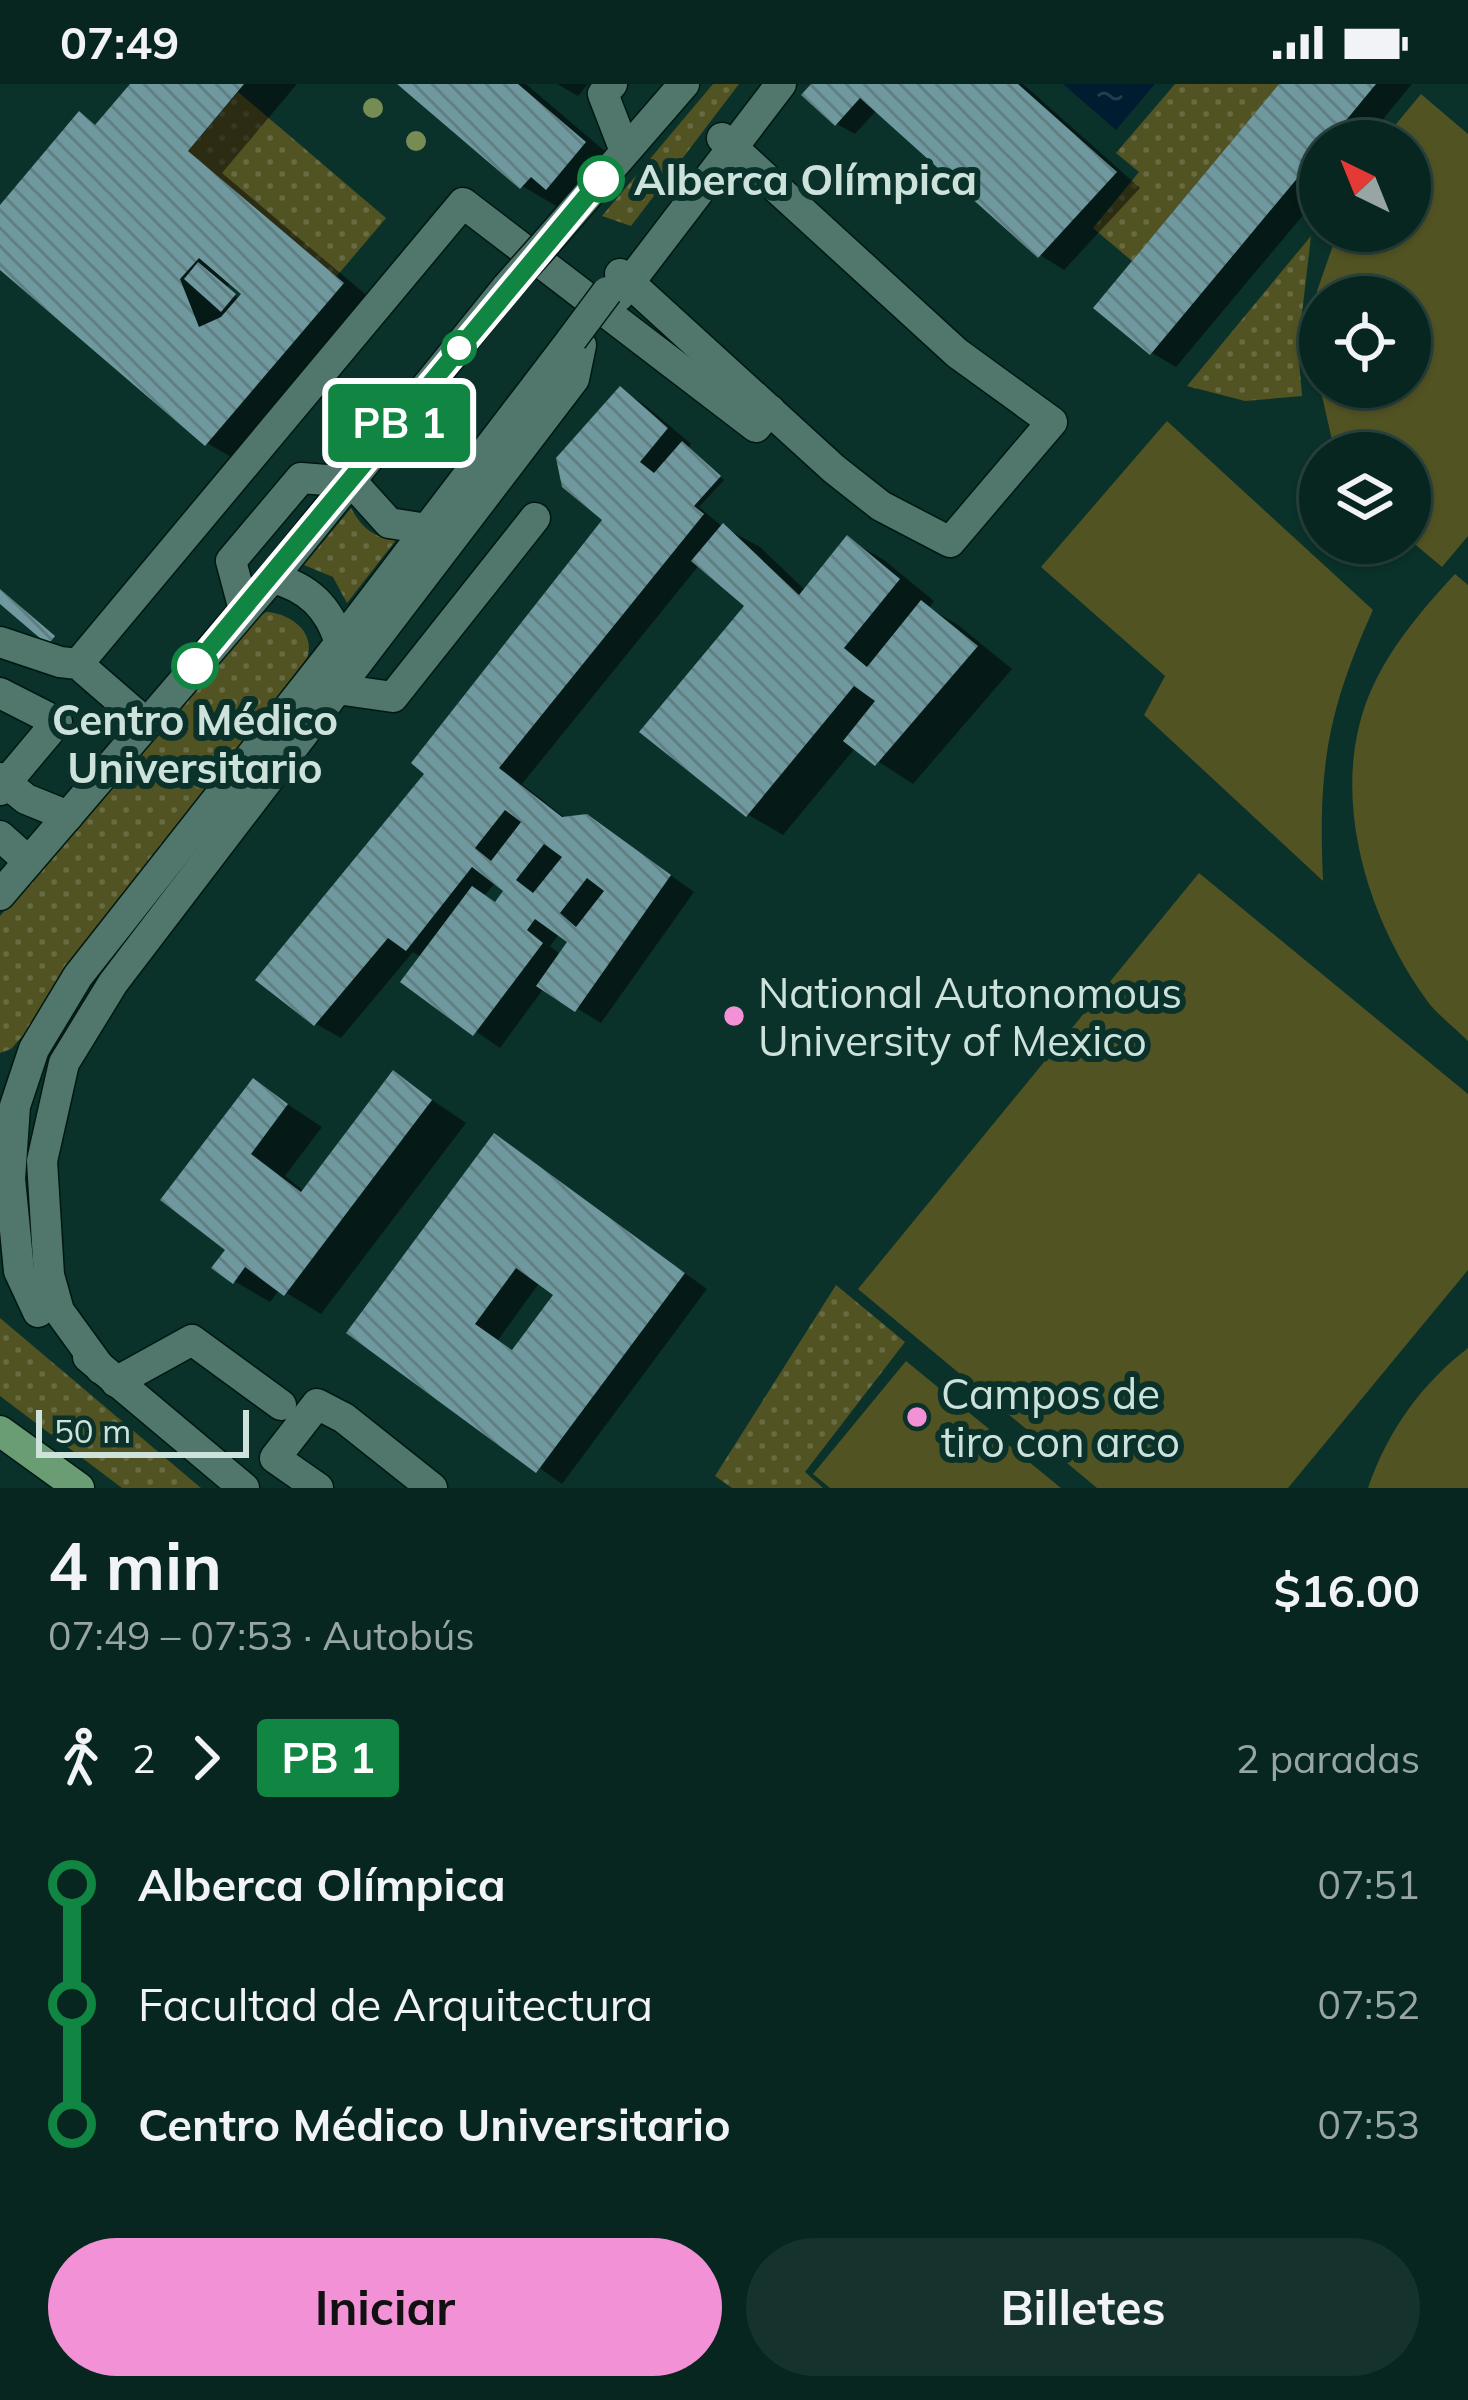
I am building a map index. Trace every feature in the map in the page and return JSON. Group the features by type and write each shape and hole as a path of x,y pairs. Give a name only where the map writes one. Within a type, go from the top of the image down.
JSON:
{"main road":[{"path":"0,1430 79,1488"}],"street":[{"path":"612,84 603,94 625,151"},
{"path":"0,895 272,578 507,287 684,84"},
{"path":"728,142 763,84"},
{"path":"109,1376 59,1311 49,1275 42,1161 64,1064 113,983 323,687 340,643 728,142 781,84"},
{"path":"618,287 881,506 950,542 1052,422 957,353 728,142"},
{"path":"88,673 114,620 463,202 756,427 770,410"},
{"path":"38,1312 19,1270 10,1179 15,1106 34,1049 78,976 323,687 574,379 576,342"},
{"path":"244,610 231,561 301,478 352,482 389,524 427,529"},
{"path":"323,687 393,697 536,518"},
{"path":"272,578 297,584 325,608 340,643"},
{"path":"0,642 88,673 146,723"},
{"path":"0,693 57,722 2,784 68,816"},
{"path":"0,836 28,862"},
{"path":"0,1062 82,1033"},
{"path":"0,1279 244,1488"},
{"path":"109,1376 192,1340 281,1405"},
{"path":"318,1488 275,1457 317,1404 344,1418 432,1488"}],"green space":[{"path":"713,84 739,84 631,226 602,216"},
{"path":"1175,84 1279,84 1132,261 1093,228 1139,172 1116,153"},
{"path":"238,92 386,218 336,277 188,151"},
{"path":"1421,94 1468,134 1468,536 1442,567 1431,558 1431,432 1330,432 1325,408 1431,408 1431,276 1322,276 1331,252 1431,252 1431,120 1399,120"},
{"path":"1299,251 1309,252 1306,276 1299,276 1299,396 1245,401 1187,386"},
{"path":"1167,421 1299,542 1299,564 1323,564 1373,610 1345,680 1329,742 1322,806 1323,881 1144,715 1165,676 1041,567"},
{"path":"351,508 369,531 396,540 347,603 333,577 304,565"},
{"path":"1455,574 1468,585 1468,1041 1428,1002 1386,931 1359,850 1353,808 1359,725 1373,686 1400,640"},
{"path":"266,612 299,626 308,640 307,658 27,1031 11,1049 0,1053 0,916"},
{"path":"1199,873 1468,1094 1468,1270 1288,1488 1097,1488 858,1289"},
{"path":"836,1285 905,1342 805,1472 823,1488 732,1488 715,1476"},
{"path":"0,1318 201,1488 122,1488 0,1396"},
{"path":"1468,1348 1468,1488 1368,1488 1408,1410"},
{"name":"Campos de tiro con arco","path":"906,1361 1061,1488 830,1488 813,1474"}],"water":[{"path":"1063,84 1155,84 1116,130"}],"building":[{"path":"130,84 244,84 188,151 344,283 205,446 0,270 0,205 79,111 95,125","holes":["199,258 241,294 221,317 199,327 180,279"]},
{"path":"397,84 518,84 586,142 546,190 531,177 520,189"},
{"path":"811,84 1018,84 1117,172 1038,258 860,98 835,126 801,95"},
{"path":"1279,84 1376,84 1346,120 1299,120 1299,176 1150,355 1093,308"},
{"path":"198,262 236,294 221,312 184,279"},
{"name":"Centro Médico Universitario","path":"620,386 668,428 640,462 654,473 682,441 721,476 694,506 704,514 499,768 562,817 587,814 671,875 575,1012 536,986 567,942 535,919 527,930 543,943 473,1036 400,982 472,886 495,902 503,891 472,867 406,951 388,938 314,1026 255,980 424,774 411,763 602,520 562,487 556,458","holes":["505,810 521,822 491,861 475,848","544,844 562,857 533,893 516,880","587,878 604,891 576,927 560,913"]},
{"path":"723,523 799,595 847,535 900,579 844,648 867,667 921,600 978,646 875,766 843,741 875,701 854,686 746,817 639,732 744,606 691,561"},
{"path":"0,589 55,636 48,645 0,604"},
{"path":"393,1070 432,1100 284,1296 245,1267 233,1284 211,1268 225,1250 160,1200 253,1078 288,1104 251,1154 301,1192"},
{"path":"494,1133 685,1273 536,1473 346,1333","holes":["516,1268 553,1295 512,1350 475,1324"]}],"bus line":[{"path":"195,666 601,179"}],"place":[{"name":"Alberca Olímpica","path":"601,179"},
{"name":"Centro Médico Universitario","path":"195,666"},
{"name":"National Autonomous University of Mexico","path":"734,1016"},
{"name":"Campos de tiro con arco","path":"917,1417"}]}
